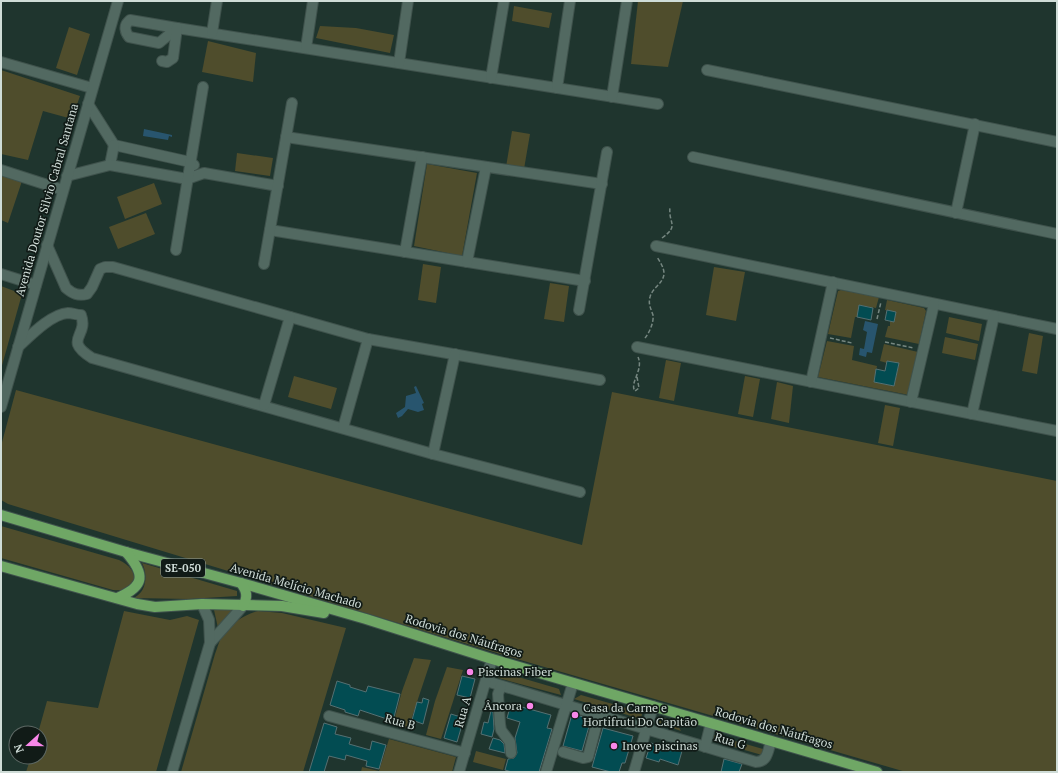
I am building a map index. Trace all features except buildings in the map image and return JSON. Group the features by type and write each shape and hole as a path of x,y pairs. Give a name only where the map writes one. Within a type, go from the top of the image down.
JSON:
{"main road":[{"name":"Avenida Melício Machado","path":"2,515 366,620"},
{"path":"117,598 132,591 140,578 138,568 126,552"},
{"name":"Avenida Melício Machado","path":"1,566 137,604 155,607 202,604 282,606 366,620"},
{"path":"241,583 245,588 246,595 246,600 243,606"},
{"name":"Rodovia dos Náufragos","path":"366,620 492,659 877,772"}],"street":[{"name":"Avenida Doutor Silvio Cabral Santana","path":"1,407 118,1"},
{"path":"212,33 217,1"},
{"path":"306,48 313,1"},
{"path":"399,63 408,1"},
{"path":"491,78 504,1"},
{"path":"557,88 570,1"},
{"path":"612,97 627,1"},
{"path":"112,24 128,28 159,43 177,28"},
{"path":"128,28 177,28 212,33 658,104"},
{"path":"162,61 167,62 173,58 177,28"},
{"path":"1,62 92,88"},
{"path":"707,70 1057,142"},
{"path":"176,250 203,87"},
{"path":"264,264 292,103"},
{"path":"88,104 114,145 110,165"},
{"path":"956,213 975,124"},
{"path":"286,137 602,184"},
{"path":"114,145 190,162 204,173 278,186"},
{"path":"579,310 607,152"},
{"path":"405,252 422,157"},
{"path":"693,157 1057,234"},
{"path":"67,176 110,165 187,179 204,173"},
{"path":"467,262 486,167"},
{"path":"1,170 63,190"},
{"path":"270,230 584,280"},
{"path":"47,245 66,288 72,293 80,295 87,294 92,287 100,269 105,267 113,267 368,339 600,380"},
{"path":"656,246 1057,329"},
{"path":"1,274 36,284"},
{"path":"810,382 832,282"},
{"path":"911,402 934,304"},
{"path":"18,346 55,318 68,313 81,316 83,321 77,344 79,348 92,358 264,405 433,454 580,492"},
{"path":"972,414 994,316"},
{"path":"264,405 290,317"},
{"path":"343,428 368,339"},
{"path":"638,347 1057,431"},
{"path":"433,454 455,354"},
{"path":"172,772 210,643 209,620 202,604"},
{"path":"210,643 243,606"},
{"name":"Rua A","path":"459,772 492,659"},
{"name":"Rua G","path":"486,681 758,762 766,758 771,741"},
{"path":"546,772 573,683"},
{"path":"501,686 498,694 500,724 501,730 510,742 511,753"},
{"path":"634,772 653,706"},
{"path":"564,752 583,758 588,757 599,715"},
{"name":"Rua B","path":"329,716 465,753"},
{"path":"705,747 711,723"}],"path":[{"path":"637,377 639,388 635,391 633,389 633,385 637,377 640,361 636,353 640,340 644,339 650,331 653,317 650,308 650,297 663,277 663,269 655,251 657,240 672,229 673,223 670,207"},
{"path":"877,320 883,293"},
{"path":"821,336 852,343"},
{"path":"885,342 924,350"}],"shaded area":[{"path":"638,1 683,1 668,67 631,64"},
{"path":"514,6 552,13 549,28 512,21"},
{"path":"320,26 356,28 394,35 390,53 316,38"},
{"path":"69,27 90,34 77,75 56,68"},
{"path":"208,41 256,53 253,82 202,72"},
{"path":"1,70 80,96 72,119 43,111 28,160 1,154"},
{"path":"512,131 530,134 524,169 506,167"},
{"path":"237,153 273,158 270,176 235,171"},
{"path":"427,164 477,173 462,256 414,246"},
{"path":"1,174 22,181 8,223 1,220"},
{"path":"154,183 162,204 125,219 117,197"},
{"path":"146,213 155,234 118,249 109,227"},
{"path":"423,264 441,267 436,303 418,300"},
{"path":"714,267 745,272 736,321 706,315"},
{"path":"550,283 569,286 564,322 544,319"},
{"path":"1,286 22,294 1,369"},
{"path":"841,290 879,297 876,308 859,305 851,338 828,334 838,291"},
{"path":"887,300 924,308 926,311 919,344 885,337 888,326 890,326 890,321 894,321 896,312 885,310"},
{"path":"949,317 982,324 979,341 946,333"},
{"path":"1029,333 1043,336 1037,374 1022,371"},
{"path":"945,337 978,344 975,360 942,353"},
{"path":"827,341 854,346 852,360 877,366 874,382 894,386 899,364 880,361 884,344 918,352 909,395 818,377"},
{"path":"666,360 681,363 674,401 659,398"},
{"path":"294,376 337,388 331,409 288,397"},
{"path":"745,376 760,379 753,417 738,414"},
{"path":"777,382 793,386 789,423 771,419"},
{"path":"16,390 582,545 612,392 1057,481 1057,772 906,772 510,657 8,504 1,500 1,446"},
{"path":"885,405 900,408 893,446 878,443"},
{"path":"1,526 119,560 131,570 134,575 132,585 121,590 113,590 1,558"},
{"path":"142,563 237,591 237,596 189,599 133,598 138,596 144,588 145,572"},
{"path":"234,609 218,628 214,610"},
{"path":"124,611 170,620 187,616 199,620 156,772 26,772 28,765 48,765 48,725 40,725 47,701 98,708"},
{"path":"258,611 282,613 346,628 303,772 181,772 221,638 225,632 238,620"},
{"path":"414,658 431,660 408,729 393,725 402,691"},
{"path":"447,667 463,670 441,739 426,735 435,701"},
{"path":"505,673 559,689 561,695 498,678 501,674"},
{"path":"581,695 641,712 641,719 574,699"},
{"path":"665,718 676,722 681,731 655,722"},
{"path":"714,735 763,749 762,755 713,741"},
{"path":"389,739 456,757 452,772 361,772 362,767 379,771"},
{"path":"476,751 506,759 503,770 473,762"}],"water":[{"path":"144,129 172,135 172,137 169,136 168,140 143,136"},
{"path":"865,321 878,324 872,353 867,352 866,357 859,355 860,348 864,349 867,332 863,330"},
{"path":"416,386 424,403 422,404 424,410 418,412 408,409 398,418 396,413 405,407 406,396 416,393 414,387"}],"place":[{"name":"Piscinas Fiber","path":"470,672"},
{"name":"Âncora","path":"530,706"},
{"name":"Casa da Carne e Hortifruti Do Capitão","path":"575,715"},
{"name":"Inove piscinas","path":"614,746"}]}
